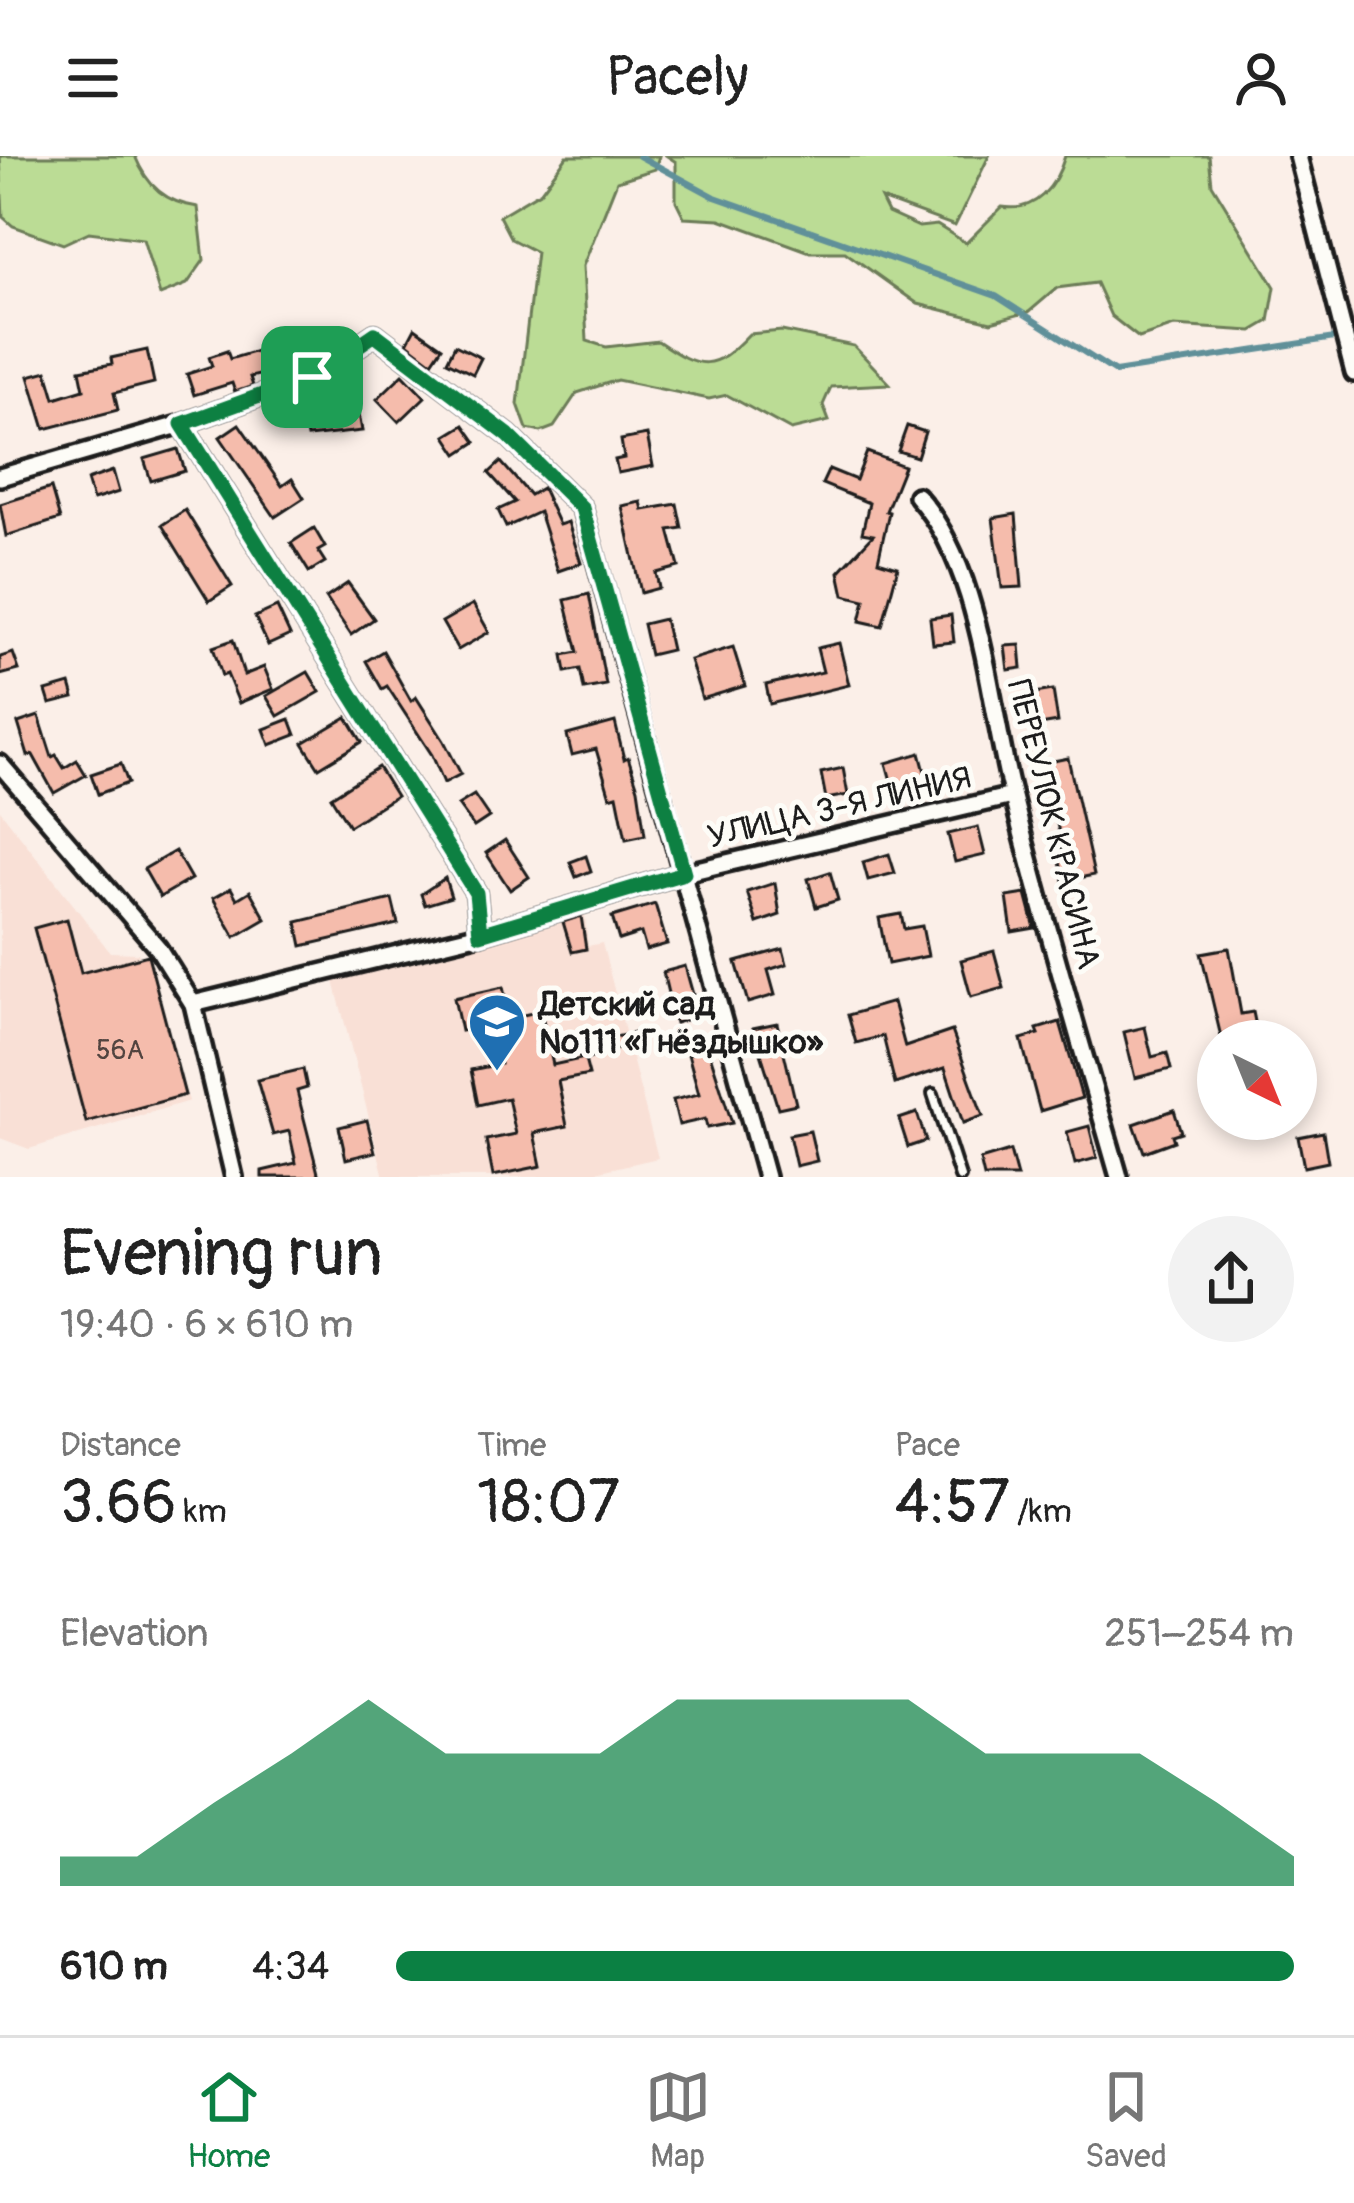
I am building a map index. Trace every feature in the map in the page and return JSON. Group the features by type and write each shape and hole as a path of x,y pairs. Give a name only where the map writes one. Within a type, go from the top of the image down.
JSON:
{"street":[{"path":"1298,156 1354,373"},
{"path":"0,477 182,424 312,377 375,334 508,435 582,508 766,1177"},
{"path":"182,424 476,893 480,934"},
{"name":"ПЕРЕУЛОК КРАСИНА","path":"917,496 939,521 962,567 1012,796 1119,1177"},
{"path":"0,764 158,948 193,1004 234,1177"},
{"name":"УЛИЦА 3-Я ЛИНИЯ","path":"193,1004 480,934 684,873 1012,796"}],"lane":[{"path":"933,1094 960,1177"}],"shaded area":[{"path":"0,810 110,952 138,953 189,1101 29,1149 0,1138"},
{"name":"Детский сад №111 «Гнёздышко»","path":"585,914 588,946 602,943 658,1158 574,1177 384,1177 334,981 562,922 561,916"}],"green space":[{"path":"0,156 135,156 159,191 176,202 198,207 204,260 187,284 160,295 143,239 89,232 63,244 13,226 3,217"},
{"path":"567,156 659,156 655,169 617,181 583,266 587,341 606,347 658,341 706,363 726,355 749,334 782,331 854,346 890,384 831,387 823,405 829,421 791,430 727,395 709,399 617,380 577,393 554,427 541,432 527,429 518,404 536,252 511,239 499,216 541,191"},
{"path":"667,156 989,156 955,226 881,199 888,213 919,227 937,225 966,243 1002,207 1025,206 1043,195 1065,156 1209,156 1212,184 1275,287 1269,321 1252,331 1174,326 1139,338 1111,316 1096,283 1057,288 1029,312 991,322 918,304 845,252 810,252 720,219 684,217 676,201 676,162"}],"building":[{"path":"415,328 442,347 432,362 407,343"},
{"path":"300,333 307,364 250,377 253,386 235,392 232,383 194,395 187,374 212,366 209,357 227,351 230,359 267,348 265,341"},
{"path":"455,345 481,358 473,374 447,361"},
{"path":"147,350 154,383 114,393 118,410 45,429 29,376 47,371 55,398 84,389 80,370"},
{"path":"403,374 425,397 399,422 377,399"},
{"path":"357,402 362,431 307,437 302,413"},
{"path":"239,424 282,486 292,479 304,498 275,517 220,437"},
{"path":"464,425 476,442 458,454 446,436"},
{"path":"907,426 925,432 917,457 898,451"},
{"path":"647,435 653,466 618,473 615,460 624,458 621,440"},
{"path":"178,449 185,471 151,481 144,459"},
{"path":"867,452 904,466 886,511 878,561 898,567 882,626 860,621 865,600 844,595 839,572 873,535 862,533 869,503 822,484 829,469 856,480"},
{"path":"501,462 530,495 542,488 559,525 568,522 581,563 558,571 539,512 506,527 498,510 515,502 489,473"},
{"path":"113,471 119,492 93,500 87,480"},
{"path":"51,488 60,519 6,536 0,504"},
{"path":"641,502 643,510 677,504 682,528 669,530 679,567 656,573 659,588 641,593 622,506"},
{"path":"185,510 232,586 209,601 162,525"},
{"path":"1016,514 1022,587 1002,588 993,518"},
{"path":"314,528 325,547 318,551 325,562 309,572 291,543"},
{"path":"348,583 374,619 351,635 326,598"},
{"path":"589,594 606,685 584,689 580,669 566,672 563,655 578,652 565,600"},
{"path":"473,604 489,632 458,650 442,622"},
{"path":"277,607 290,635 268,645 255,617"},
{"path":"951,615 954,642 933,644 930,618"},
{"path":"664,619 671,650 650,655 643,624"},
{"path":"233,640 244,675 264,667 273,689 239,703 227,674 222,676 213,647"},
{"path":"839,643 849,685 770,704 766,685 823,672 817,648"},
{"path":"1020,645 1022,668 1008,670 1005,646"},
{"path":"733,647 745,686 702,699 690,660"},
{"path":"383,651 461,774 444,783 432,755 387,686 382,689 366,661"},
{"path":"13,653 19,670 0,675 0,657"},
{"path":"308,672 320,692 278,716 266,696"},
{"path":"70,684 74,698 50,704 46,691"},
{"path":"1053,690 1058,722 1028,727 1023,695"},
{"path":"39,716 52,757 56,755 64,768 77,760 86,775 54,793 33,755 28,756 18,723"},
{"path":"347,717 362,742 319,768 303,743"},
{"path":"290,719 296,735 270,745 264,729"},
{"path":"615,722 624,759 628,757 638,788 645,835 626,839 617,795 610,797 596,749 572,755 567,735"},
{"path":"920,753 928,783 894,792 886,763"},
{"path":"1068,758 1094,875 1064,881 1059,857 1064,856 1044,763"},
{"path":"121,764 128,783 98,794 91,774"},
{"path":"378,767 396,796 349,826 331,797"},
{"path":"843,768 848,795 826,799 821,773"},
{"path":"474,795 489,817 474,827 458,805"},
{"path":"978,827 985,855 955,862 948,834"},
{"path":"505,840 529,877 510,890 486,853"},
{"path":"175,851 191,879 160,897 144,869"},
{"path":"889,854 895,873 868,880 863,862"},
{"path":"586,856 591,871 576,877 570,862"},
{"path":"830,872 838,900 816,907 808,879"},
{"path":"445,878 451,897 425,905 421,894"},
{"path":"775,883 780,915 757,923 747,892"},
{"path":"231,888 237,899 250,891 266,919 235,937 213,898"},
{"path":"1026,894 1035,928 1012,932 1007,897"},
{"path":"392,899 398,924 302,946 297,922"},
{"path":"655,904 667,944 646,950 641,933 619,940 612,917"},
{"path":"901,914 904,929 922,926 928,956 888,964 879,918"},
{"path":"581,916 586,949 572,952 563,922"},
{"path":"67,919 81,973 148,955 185,1095 86,1122 34,928"},
{"path":"1229,948 1241,1014 1253,1012 1255,1020 1217,1020 1201,953"},
{"path":"783,949 787,964 768,970 775,995 748,1003 736,962"},
{"path":"994,951 1004,988 971,997 961,960"},
{"path":"685,966 699,1016 675,1023 663,972"},
{"path":"503,987 510,1018 541,1011 553,1065 580,1059 577,1045 639,1032 641,1041 585,1060 589,1075 558,1081 567,1126 534,1133 541,1166 493,1176 486,1140 516,1134 508,1098 478,1105 471,1070 500,1064 492,1025 461,1031 454,998"},
{"path":"893,1002 905,1047 952,1031 983,1116 963,1123 945,1068 895,1084 883,1036 856,1043 848,1015"},
{"path":"1060,1022 1082,1098 1040,1111 1021,1039"},
{"path":"777,1023 796,1104 778,1108 753,1028"},
{"path":"1145,1027 1152,1057 1167,1053 1171,1069 1135,1078 1124,1032"},
{"path":"708,1048 732,1123 707,1128 705,1119 679,1125 673,1100 699,1094 688,1054"},
{"path":"303,1069 307,1088 297,1091 319,1177 262,1177 262,1171 296,1163 289,1131 273,1135 257,1080"},
{"path":"1174,1110 1181,1132 1172,1135 1174,1141 1144,1152 1134,1124"},
{"path":"917,1113 926,1141 908,1147 899,1119"},
{"path":"367,1120 375,1152 346,1159 339,1127"},
{"path":"1089,1126 1097,1158 1075,1164 1067,1132"},
{"path":"810,1131 817,1161 796,1166 789,1135"},
{"path":"1323,1132 1328,1162 1304,1167 1299,1140 1317,1140 1317,1133"},
{"path":"1010,1151 1017,1177 984,1177 980,1160"}],"waterway":[{"path":"639,156 715,197 996,296 1115,372 1354,335"}],"place":[{"name":"Детский сад №111 «Гнёздышко»","path":"497,1073"}],"route":[{"path":"375,334 508,435 582,508 684,873 480,934 476,893 182,424 312,377 375,334"}]}
